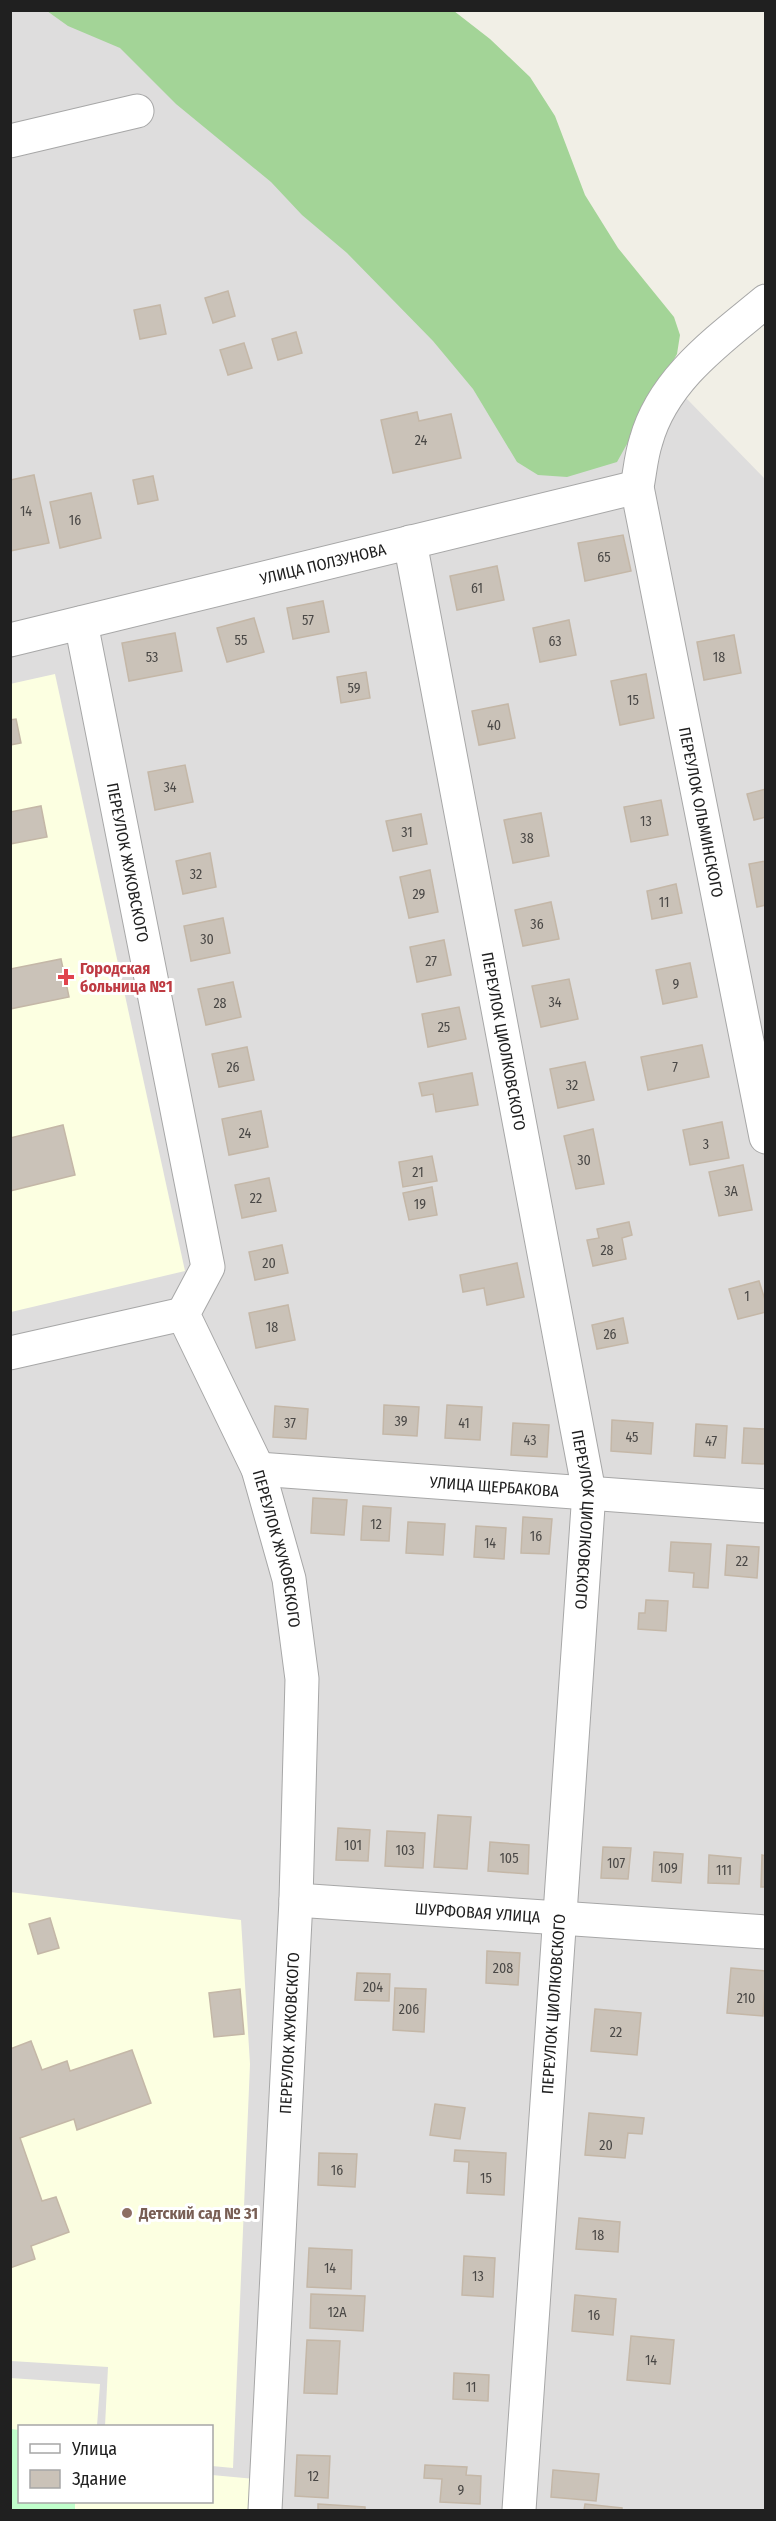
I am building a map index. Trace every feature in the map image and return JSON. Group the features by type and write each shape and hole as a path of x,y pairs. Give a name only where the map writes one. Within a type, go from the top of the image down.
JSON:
{"street":[{"path":"10,141 137,111"},
{"path":"637,487 646,440 664,402 696,359 765,301"},
{"name":"УЛИЦА ПОЛЗУНОВА","path":"10,640 637,487"},
{"name":"ПЕРЕУЛОК ОЛЬМИНСКОГО","path":"637,487 765,1137"},
{"name":"ПЕРЕУЛОК ЦИОЛКОВСКОГО","path":"410,542 589,1492 519,2511"},
{"name":"ПЕРЕУЛОК ЖУКОВСКОГО","path":"81,623 208,1267 183,1314 258,1469 289,1579 302,1679 296,1900 265,2511"},
{"path":"10,1353 183,1314"},
{"name":"УЛИЦА ЩЕРБАКОВА","path":"258,1469 765,1506"},
{"name":"ШУРФОВАЯ УЛИЦА","path":"296,1900 765,1932"}],"shaded area":[{"path":"11,11 255,11 573,282 765,479 765,2510 11,2510"},
{"name":"Городская больница №1","path":"55,674 185,1271 11,1312 10,684"},
{"name":"Детский сад № 31","path":"10,1892 241,1920 250,2064 233,2468 213,2466 213,2425 105,2425 108,2367 11,2361"},
{"path":"10,2378 100,2384 97,2425 18,2425 18,2503 213,2503 213,2475 255,2479 253,2510 11,2510"}],"green space":[{"path":"47,11 454,11 490,39 530,77 555,116 585,195 618,248 674,317 680,335 677,354 617,462 567,477 538,475 517,462 473,389 433,341 347,253 302,215 271,182 176,104 120,48 68,26"},
{"path":"11,2429 18,2430 18,2503 75,2503 75,2510 11,2510"}],"building":[{"path":"228,291 235,316 213,323 205,298"},
{"path":"160,305 166,334 140,339 134,310"},
{"path":"296,332 302,353 278,360 272,339"},
{"path":"244,343 252,368 228,375 220,350"},
{"path":"417,412 419,421 451,414 461,458 393,473 381,420"},
{"path":"34,475 49,543 10,551 10,480"},
{"path":"153,476 158,500 138,504 133,480"},
{"path":"91,493 101,538 60,548 50,502"},
{"path":"623,535 631,571 585,581 578,543"},
{"path":"497,566 504,600 457,610 450,576"},
{"path":"323,601 329,632 293,639 287,608"},
{"path":"254,618 264,652 227,662 217,628"},
{"path":"569,620 576,655 540,662 533,628"},
{"path":"175,633 182,671 129,681 122,643"},
{"path":"734,635 741,673 704,680 697,642"},
{"path":"366,672 370,698 341,703 337,677"},
{"path":"646,674 654,718 620,725 611,681"},
{"path":"508,704 515,738 479,745 472,711"},
{"path":"16,719 21,743 10,745 10,720"},
{"path":"185,765 193,802 155,810 148,772"},
{"path":"766,789 766,817 754,820 747,794"},
{"path":"661,800 668,835 631,842 624,807"},
{"path":"41,806 47,837 10,844 10,812"},
{"path":"541,813 549,856 513,863 504,820"},
{"path":"421,814 427,844 393,851 386,821"},
{"path":"210,853 216,887 183,894 176,861"},
{"path":"766,861 766,905 757,907 749,864"},
{"path":"430,870 438,912 409,918 400,877"},
{"path":"676,884 682,913 652,919 647,891"},
{"path":"551,902 559,939 523,946 515,910"},
{"path":"223,918 230,953 191,961 184,926"},
{"path":"444,940 451,975 417,982 410,947"},
{"path":"61,959 69,997 10,1009 10,969"},
{"path":"690,963 697,997 663,1004 656,970"},
{"path":"569,979 578,1019 541,1027 532,986"},
{"path":"233,982 241,1017 206,1025 198,989"},
{"path":"459,1007 466,1039 428,1047 422,1014"},
{"path":"702,1045 709,1077 648,1090 641,1057"},
{"path":"247,1047 254,1080 219,1087 212,1054"},
{"path":"585,1062 594,1100 558,1108 550,1069"},
{"path":"472,1073 478,1105 436,1112 433,1094 422,1096 419,1083"},
{"path":"261,1111 268,1147 229,1155 222,1119"},
{"path":"722,1122 729,1158 690,1165 683,1130"},
{"path":"63,1125 75,1175 10,1191 10,1138"},
{"path":"593,1129 604,1184 576,1189 564,1136"},
{"path":"432,1156 437,1181 403,1187 399,1162"},
{"path":"743,1165 752,1210 719,1216 709,1172"},
{"path":"269,1178 276,1211 242,1218 235,1185"},
{"path":"432,1187 437,1215 409,1220 403,1193"},
{"path":"629,1222 632,1235 622,1238 626,1259 593,1266 587,1240 599,1238 597,1229"},
{"path":"282,1245 288,1273 255,1280 249,1252"},
{"path":"517,1263 524,1297 487,1305 484,1288 463,1292 460,1275"},
{"path":"759,1281 766,1303 766,1312 738,1319 729,1289"},
{"path":"288,1305 295,1340 256,1348 249,1313"},
{"path":"623,1318 628,1343 597,1349 592,1325"},
{"path":"384,1405 419,1407 417,1436 383,1434"},
{"path":"447,1405 482,1407 480,1440 445,1438"},
{"path":"275,1406 308,1409 306,1439 273,1437"},
{"path":"612,1420 653,1423 651,1454 611,1451"},
{"path":"513,1423 549,1425 547,1457 511,1455"},
{"path":"696,1424 727,1426 725,1458 694,1456"},
{"path":"744,1428 766,1429 766,1464 742,1463"},
{"path":"313,1498 347,1500 344,1535 311,1533"},
{"path":"363,1506 391,1508 389,1541 361,1540"},
{"path":"523,1517 552,1519 549,1554 521,1553"},
{"path":"408,1522 445,1524 443,1555 406,1553"},
{"path":"476,1526 506,1528 504,1559 474,1557"},
{"path":"671,1542 711,1544 708,1588 693,1587 694,1573 669,1571"},
{"path":"727,1545 759,1547 757,1578 725,1575"},
{"path":"646,1600 668,1601 666,1631 638,1629 639,1613 645,1613"},
{"path":"438,1815 471,1817 467,1869 434,1867"},
{"path":"338,1828 370,1830 368,1861 336,1860"},
{"path":"387,1831 425,1833 423,1868 385,1866"},
{"path":"490,1842 529,1845 528,1874 488,1871"},
{"path":"603,1847 631,1848 628,1879 601,1878"},
{"path":"654,1852 683,1854 681,1883 652,1881"},
{"path":"709,1855 741,1858 739,1884 708,1883"},
{"path":"762,1855 766,1856 766,1887 761,1887"},
{"path":"50,1918 59,1948 38,1954 29,1924"},
{"path":"487,1951 520,1953 518,1985 486,1983"},
{"path":"731,1968 766,1971 763,2016 727,2013"},
{"path":"357,1973 390,1974 389,2001 355,2000"},
{"path":"395,1988 426,1989 424,2032 393,2030"},
{"path":"240,1989 244,2034 214,2037 209,1993"},
{"path":"595,2009 641,2013 637,2055 591,2051"},
{"path":"31,2041 42,2070 67,2061 70,2071 132,2050 151,2103 77,2130 74,2119 20,2138 42,2201 56,2197 69,2232 31,2246 35,2259 10,2268 10,2049"},
{"path":"435,2104 465,2108 460,2139 430,2135"},
{"path":"589,2113 644,2118 642,2134 628,2133 625,2158 585,2155"},
{"path":"455,2150 506,2153 504,2195 467,2193 469,2162 454,2161"},
{"path":"319,2153 357,2154 355,2187 318,2185"},
{"path":"579,2218 620,2222 618,2252 576,2249"},
{"path":"309,2248 352,2250 351,2289 307,2287"},
{"path":"464,2256 495,2258 493,2297 462,2295"},
{"path":"311,2294 365,2296 363,2331 310,2328"},
{"path":"575,2295 616,2299 613,2335 572,2331"},
{"path":"631,2336 674,2340 670,2384 627,2380"},
{"path":"307,2340 340,2341 337,2394 304,2393"},
{"path":"454,2373 489,2375 488,2401 453,2399"},
{"path":"297,2455 330,2456 328,2498 295,2496"},
{"path":"425,2465 467,2467 466,2475 481,2476 480,2504 440,2502 442,2479 424,2478"},
{"path":"553,2470 599,2474 596,2501 551,2497"},
{"path":"318,2504 365,2507 365,2510 318,2510"},
{"path":"585,2504 622,2508 622,2510 584,2510"}],"place":[{"name":"Городская больница №1","path":"66,977"},
{"name":"Детский сад № 31","path":"127,2213"}]}
